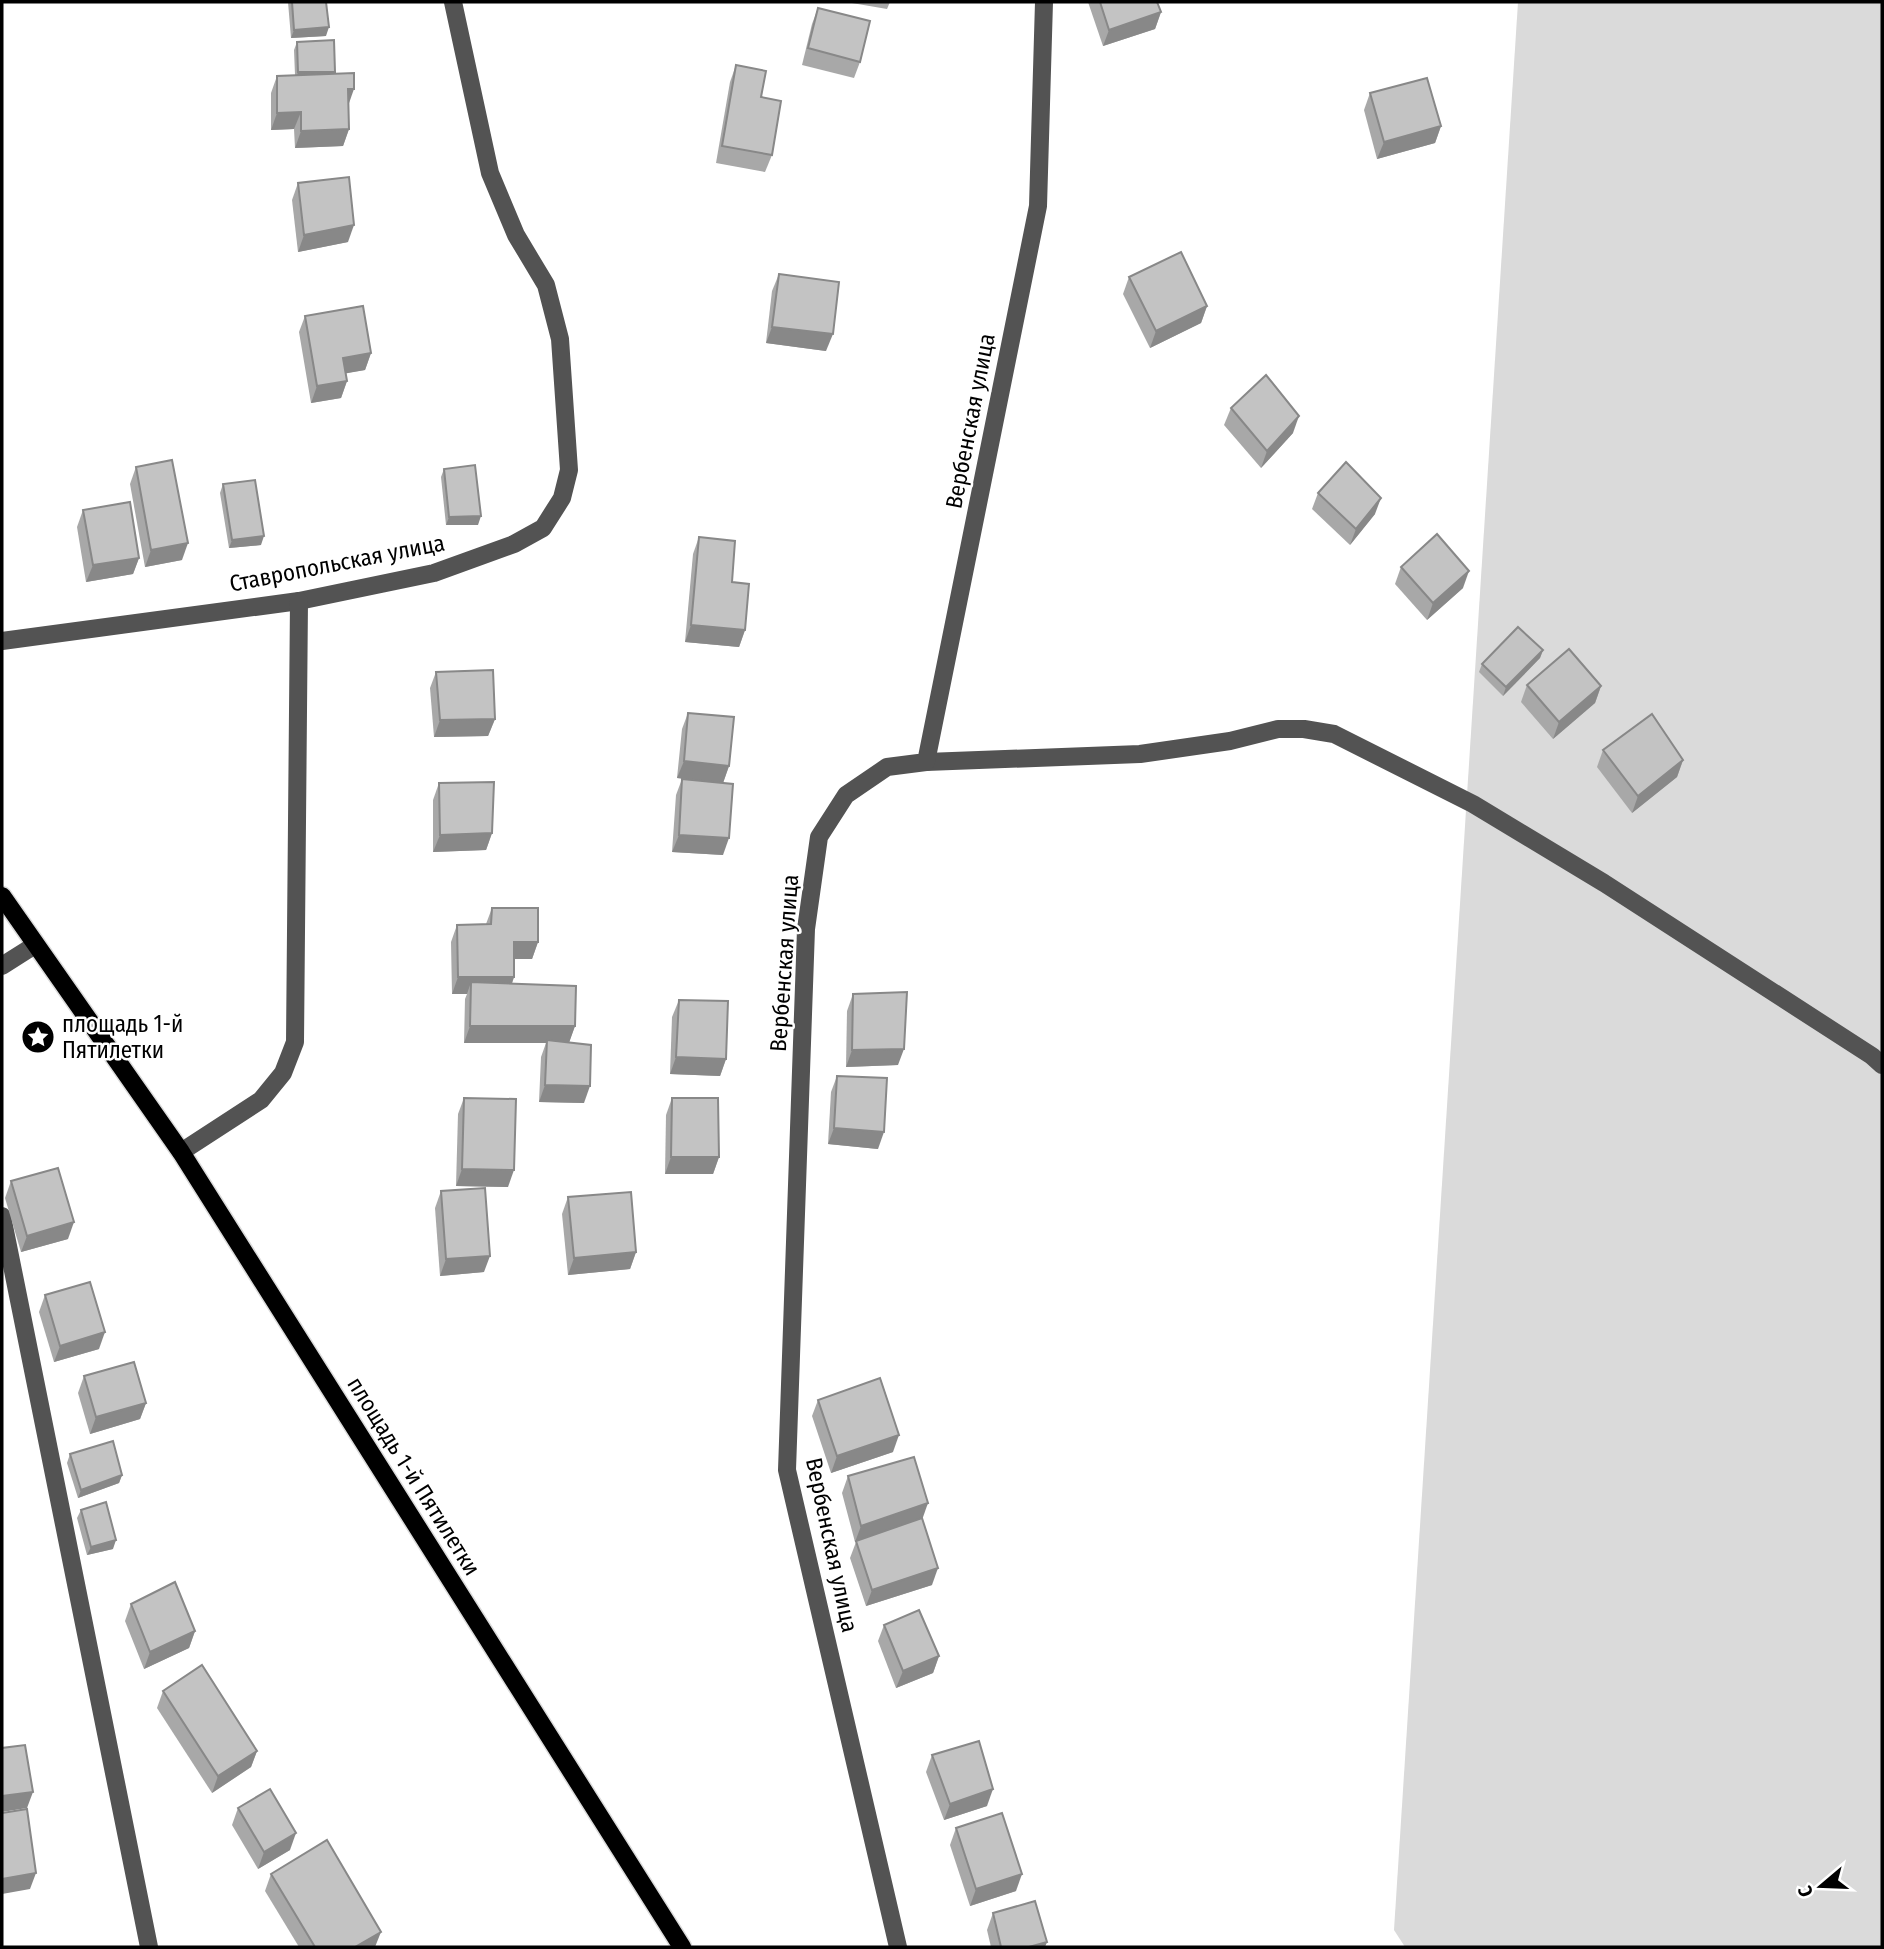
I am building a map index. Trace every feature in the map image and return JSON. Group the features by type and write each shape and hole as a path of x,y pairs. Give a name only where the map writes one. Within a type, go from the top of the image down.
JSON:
{"main road":[{"name":"площадь 1-й Пятилетки","path":"2,896 181,1152 682,1947"}],"street":[{"name":"Ставропольская улица","path":"2,641 299,601 434,573 514,544 543,528 562,499 569,470 560,339 546,285 516,235 490,173 453,2"},
{"name":"Вербенская улица","path":"898,1947 787,1470 806,929 819,837 846,796 887,767 926,762 1038,206 1044,2"},
{"path":"181,1152 261,1100 283,1073 295,1042 299,601"},
{"path":"926,762 1140,754 1230,741 1278,729 1304,729 1334,734 1473,804 1604,883 1882,1065"},
{"path":"2,966 35,945"},
{"path":"2,1216 149,1947"}],"shaded area":[{"path":"1518,2 1882,2 1882,1947 1405,1947 1394,1930"}],"building":[{"path":"292,2 326,2 329,27 294,30"},
{"path":"1100,2 1157,2 1161,12 1109,30"},
{"path":"818,8 870,21 860,62 808,48"},
{"path":"334,40 335,72 298,72 297,42"},
{"path":"736,65 766,71 761,97 781,101 772,155 722,146"},
{"path":"354,73 354,89 348,89 349,129 301,131 301,112 277,113 277,76"},
{"path":"1427,78 1441,126 1384,142 1370,93"},
{"path":"349,177 354,225 304,235 298,183"},
{"path":"1181,252 1207,306 1156,331 1129,277"},
{"path":"779,274 839,282 833,334 772,327"},
{"path":"363,306 371,353 343,358 347,381 317,386 305,316"},
{"path":"1266,375 1299,416 1267,451 1231,408"},
{"path":"172,460 188,543 151,550 136,467"},
{"path":"1346,462 1381,498 1356,529 1318,493"},
{"path":"475,465 481,516 449,517 444,469"},
{"path":"255,480 264,536 232,540 223,484"},
{"path":"130,502 139,558 93,565 83,510"},
{"path":"1437,534 1469,571 1433,603 1401,567"},
{"path":"699,537 735,541 732,582 749,584 745,630 691,625"},
{"path":"1518,627 1543,650 1506,687 1482,664"},
{"path":"1569,649 1601,686 1559,722 1527,685"},
{"path":"493,670 495,719 440,720 436,672"},
{"path":"688,713 734,717 729,766 684,761"},
{"path":"1652,714 1683,760 1638,796 1603,750"},
{"path":"682,779 733,784 729,838 679,835"},
{"path":"494,782 492,833 440,835 439,783"},
{"path":"492,908 538,908 538,942 514,942 514,977 458,977 457,925 491,924"},
{"path":"471,982 576,986 575,1026 470,1026"},
{"path":"907,992 904,1049 852,1050 853,994"},
{"path":"679,1000 728,1001 726,1059 676,1057"},
{"path":"547,1040 591,1045 590,1086 545,1085"},
{"path":"837,1076 887,1078 884,1132 834,1128"},
{"path":"464,1098 516,1099 514,1170 462,1169"},
{"path":"672,1098 718,1098 719,1157 671,1157"},
{"path":"58,1168 74,1222 27,1236 11,1181"},
{"path":"485,1188 490,1256 446,1259 441,1191"},
{"path":"631,1192 636,1252 574,1258 568,1197"},
{"path":"90,1282 105,1332 60,1346 45,1295"},
{"path":"134,1362 146,1403 96,1417 84,1376"},
{"path":"880,1378 899,1435 837,1456 818,1400"},
{"path":"113,1441 122,1475 81,1490 70,1454"},
{"path":"914,1457 928,1503 861,1526 848,1476"},
{"path":"106,1502 116,1540 91,1547 81,1510"},
{"path":"922,1518 938,1568 872,1590 856,1541"},
{"path":"175,1582 195,1631 150,1652 131,1604"},
{"path":"919,1610 939,1656 903,1671 884,1625"},
{"path":"202,1665 257,1751 218,1776 163,1691"},
{"path":"979,1741 993,1789 950,1804 932,1755"},
{"path":"25,1745 33,1792 2,1796 2,1748"},
{"path":"270,1789 296,1833 264,1852 238,1808"},
{"path":"27,1809 36,1873 2,1879 2,1813"},
{"path":"1002,1813 1022,1874 976,1889 956,1828"},
{"path":"327,1840 381,1932 355,1947 315,1947 271,1874"},
{"path":"1035,1901 1047,1942 1029,1947 1001,1947 993,1913"}],"place":[{"name":"площадь 1-й Пятилетки","path":"38,1037"}]}
